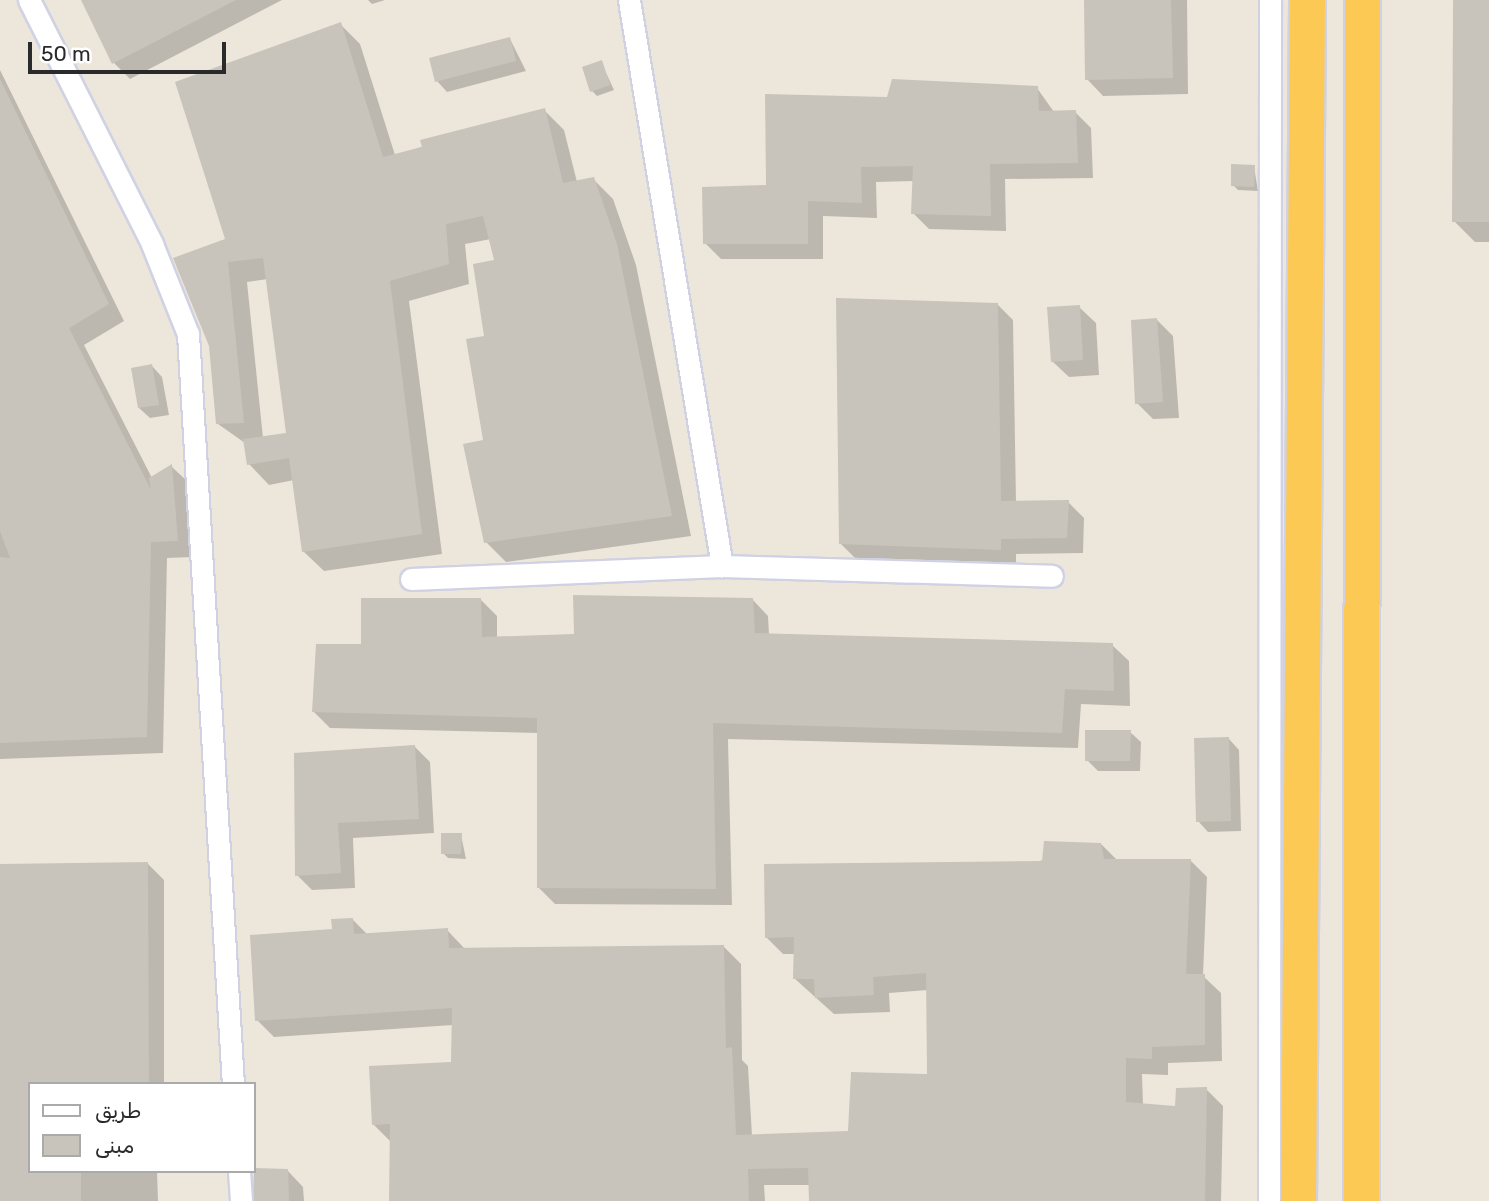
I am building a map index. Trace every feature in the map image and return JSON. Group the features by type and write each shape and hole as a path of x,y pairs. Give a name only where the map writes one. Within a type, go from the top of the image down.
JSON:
{"highway":[{"path":"1298,1201 1307,0"},
{"path":"1361,1201 1362,0"}],"street":[{"path":"29,0 152,244 188,334 233,1082"},
{"path":"629,0 722,566"},
{"path":"1269,1201 1270,0"},
{"path":"411,579 722,566 1052,576"},
{"path":"239,1173 241,1201"}],"building":[{"path":"81,0 236,0 112,64"},
{"path":"1084,0 1171,0 1173,78 1085,80"},
{"path":"1453,0 1489,0 1489,222 1452,222"},
{"path":"341,22 383,157 422,147 420,140 545,108 563,183 594,177 617,244 672,516 484,543 463,444 483,440 466,339 484,336 473,264 494,260 483,216 446,224 449,264 390,281 422,534 302,552 289,458 247,465 243,439 286,433 263,258 228,262 244,423 216,424 209,346 173,258 225,239 175,82"},
{"path":"510,37 516,61 435,82 429,58"},
{"path":"602,60 610,85 590,92 582,67"},
{"path":"0,79 109,304 69,328 151,490 149,478 172,464 178,541 151,542 147,737 0,743 0,557 10,558 0,531"},
{"path":"892,79 1038,86 1039,111 1076,110 1078,163 990,164 991,216 911,214 913,166 861,167 862,203 808,201 808,244 703,244 702,187 766,185 765,94 887,97"},
{"path":"1231,164 1255,165 1254,187 1231,186"},
{"path":"836,298 998,303 1001,501 1069,500 1067,538 1001,539 1001,550 839,544"},
{"path":"1080,305 1083,360 1051,362 1047,307"},
{"path":"1157,318 1163,402 1135,404 1131,320"},
{"path":"152,364 159,405 138,408 131,368"},
{"path":"573,595 753,598 755,633 1113,643 1114,691 1065,689 1062,733 713,723 716,889 537,888 537,718 312,712 316,644 361,644 361,598 481,598 482,637 574,634"},
{"path":"1085,730 1131,730 1130,761 1085,761"},
{"path":"1229,737 1231,821 1196,822 1194,738"},
{"path":"415,745 419,819 338,823 341,873 295,876 294,753"},
{"path":"441,833 462,833 461,854 441,854"},
{"path":"1044,841 1101,843 1104,859 1191,859 1186,974 1205,974 1205,1045 1152,1047 1152,1059 1126,1058 1126,1102 1175,1106 1176,1088 1207,1087 1205,1201 809,1201 808,1168 748,1169 749,1201 389,1201 390,1124 372,1125 369,1066 451,1062 452,1008 255,1021 250,935 332,929 331,919 353,918 354,934 448,928 449,948 724,945 726,1048 732,1047 736,1135 848,1131 851,1072 927,1074 926,973 873,977 874,995 815,998 814,979 793,979 794,937 765,938 764,864 1042,861"},
{"path":"148,862 149,1082 28,1082 28,1173 81,1173 81,1201 0,1201 0,864"},
{"path":"256,1168 288,1169 289,1201 254,1201"}]}
